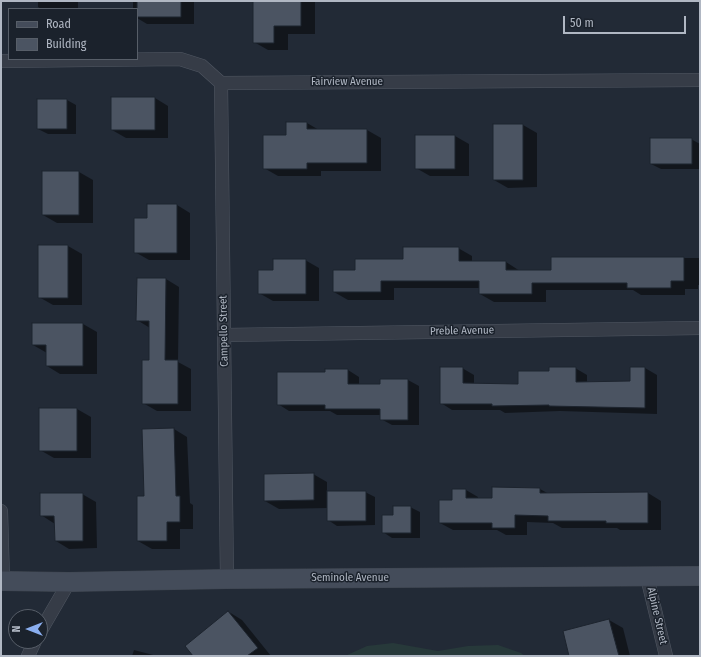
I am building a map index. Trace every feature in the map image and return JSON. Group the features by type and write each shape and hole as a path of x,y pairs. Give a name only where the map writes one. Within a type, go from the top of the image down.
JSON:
{"street":[{"path":"138,59 180,59 202,66 221,83"},
{"path":"1,61 90,60"},
{"name":"Fairview Avenue","path":"221,83 700,80"},
{"name":"Campello Street","path":"221,83 227,579"},
{"name":"Preble Avenue","path":"224,335 700,328"},
{"path":"1,510 2,582"},
{"name":"Seminole Avenue","path":"2,582 700,576"},
{"name":"Alpine Street","path":"647,577 666,656"},
{"path":"48,618 69,582"}],"shaded area":[{"path":"393,643 438,651 468,646 498,645 521,653 525,656 345,656 367,646"}],"building":[{"path":"137,1 181,1 181,17 138,17"},
{"path":"253,1 301,1 301,26 274,26 274,43 253,43"},
{"path":"111,97 155,97 155,130 111,130"},
{"path":"37,99 67,99 67,129 37,129"},
{"path":"286,122 307,122 307,129 367,129 367,163 307,163 307,169 263,169 263,135 286,135"},
{"path":"493,124 523,124 523,180 493,180"},
{"path":"415,135 455,135 455,169 415,169"},
{"path":"650,138 692,138 692,164 650,164"},
{"path":"42,171 79,171 79,215 42,215"},
{"path":"147,204 177,204 177,253 134,253 134,218 147,218"},
{"path":"38,245 68,245 68,298 38,298"},
{"path":"403,247 459,247 459,261 506,261 506,270 551,270 551,257 684,257 684,281 671,281 671,288 627,288 627,283 532,283 532,294 479,294 479,281 381,281 381,292 333,292 333,270 355,270 355,259 403,259"},
{"path":"273,259 306,259 306,294 258,294 258,270 273,270"},
{"path":"137,278 166,278 165,360 178,360 178,404 142,404 142,360 149,360 149,321 136,321"},
{"path":"32,323 83,323 83,366 46,366 46,345 32,345"},
{"path":"440,367 463,367 463,383 518,384 518,371 549,371 549,367 576,367 576,382 630,381 630,367 645,367 645,408 440,404"},
{"path":"325,369 348,369 348,384 380,384 380,379 408,379 408,420 380,420 380,409 325,409 325,405 277,405 277,372 325,372"},
{"path":"39,408 77,408 77,451 39,451"},
{"path":"174,428 176,496 180,496 180,522 167,522 167,541 137,541 137,496 144,496 142,429"},
{"path":"314,473 314,500 264,501 264,474"},
{"path":"492,487 540,488 540,493 648,492 648,523 548,521 548,516 515,515 515,528 492,528 492,523 439,523 439,500 452,500 452,489 466,489 466,498 492,498"},
{"path":"327,491 366,491 366,521 327,521"},
{"path":"40,493 83,493 83,541 55,541 54,516 40,516"},
{"path":"393,506 411,506 411,533 382,533 382,515 393,515"},
{"path":"228,611 258,648 247,656 193,656 185,646"},
{"path":"609,619 619,656 569,656 563,631"}]}
